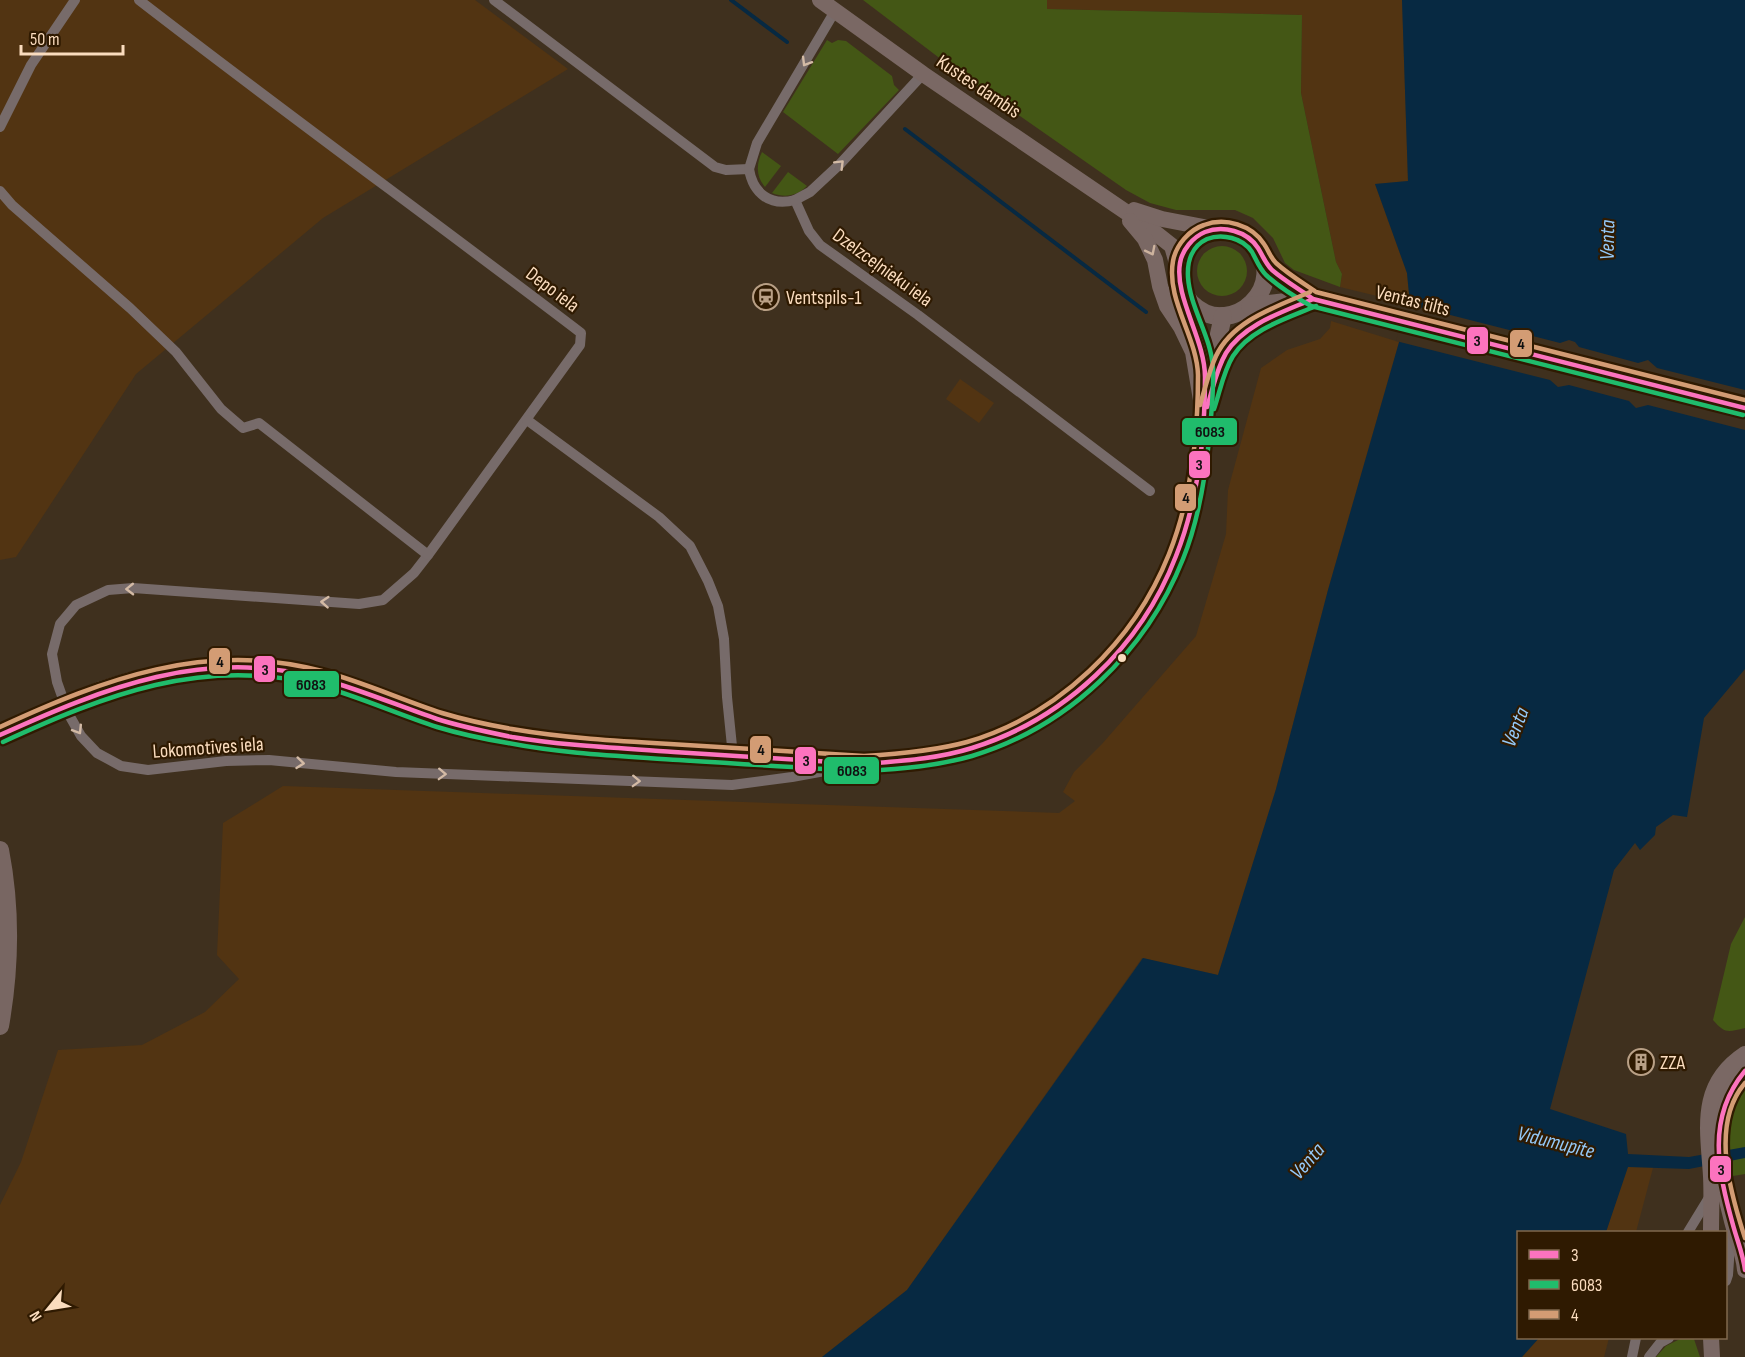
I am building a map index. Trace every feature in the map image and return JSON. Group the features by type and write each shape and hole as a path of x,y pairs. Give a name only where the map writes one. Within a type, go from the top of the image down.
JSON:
{"highway":[{"path":"1181,287 1191,303 1206,313 1223,316 1237,313 1250,306 1260,294 1265,279 1264,263 1258,248 1246,236 1231,230 1214,229 1197,236 1185,250 1178,267 1181,287 1204,355 1204,417"},
{"path":"1264,263 1313,299"},
{"path":"1204,417 1222,363 1231,346 1244,334 1274,316 1313,299"},
{"path":"1250,306 1313,299"},
{"name":"Ventas tilts","path":"1313,299 1745,408"},
{"path":"0,735 101,690 130,681 185,670 245,666 281,670 324,680 439,719 508,737 583,746 864,764 939,756 971,748 1000,738 1028,724 1057,707 1085,686 1110,663 1147,615 1175,558 1194,492 1204,417 1223,316"},
{"path":"0,727 38,717"},
{"path":"0,850 7,910 7,960 0,1026"}],"main road":[{"name":"Kustes dambis","path":"820,0 923,74 1116,204"},
{"path":"1116,204 1162,219 1214,229"},
{"path":"1116,204 1172,246 1178,267"},
{"path":"1116,204 1145,239 1155,260 1167,306 1181,327 1192,352 1204,417"},
{"path":"1711,1231 1715,1183 1713,1136 1708,1111 1714,1089 1723,1073 1745,1054"},
{"path":"1713,1136 1726,1094 1745,1071"},
{"path":"1715,1183 1732,1219 1745,1270"},
{"path":"1711,1339 1712,1357"}],"street":[{"path":"0,127 31,65 75,0"},
{"name":"Depo iela","path":"139,0 285,113 422,212 581,333 580,345 527,420"},
{"path":"494,0 715,167 726,170 749,169"},
{"path":"835,11 757,143 749,169 755,189 764,198 786,203 810,192 840,164 923,74"},
{"path":"0,191 12,205 130,308 176,352 221,409 243,428 259,423 428,555"},
{"name":"Dzelzceļnieku iela","path":"795,200 809,231 820,244 918,315 1150,491"},
{"path":"527,420 659,517 690,546 718,606 724,639 733,756"},
{"name":"Lokomotīves iela","path":"527,420 414,573 383,600 359,604 133,588 108,590 76,605 60,624 52,654 57,682 76,729 97,753 121,766 148,770 225,761 269,760 396,772 732,785 864,764"},
{"path":"1689,1231 1715,1183"},
{"path":"1727,1277 1732,1219"},
{"path":"1632,1357 1636,1339"},
{"path":"1649,1357 1660,1343 1668,1339"}],"shaded area":[{"path":"0,0 475,0 568,69 323,218 136,374 16,557 0,560"},
{"path":"1047,0 1402,0 1408,181 1375,184 1407,273 1410,304 1340,287 1342,274 1336,262 1301,93 1302,15 1047,9"},
{"path":"1331,321 1399,342 1328,590 1276,789 1218,975 1142,958 907,1290 822,1357 0,1357 0,1205 21,1162 58,1050 142,1045 205,1012 239,979 217,955 223,823 283,786 1059,813 1075,801 1063,792 1074,772 1102,744 1196,636 1226,534 1228,490 1261,368 1287,350 1320,339 1330,328"},
{"path":"960,379 994,403 979,423 946,399"},
{"path":"1654,1164 1636,1231 1606,1231 1628,1165"},
{"path":"1538,1339 1609,1339 1604,1357 1522,1357"}],"green space":[{"path":"863,0 1047,0 1047,9 1302,15 1301,93 1336,262 1342,274 1340,287 1294,270 1285,263 1273,238 1253,218 1235,210 1176,210 1150,203 1126,190 971,82"},
{"path":"827,40 832,43 838,40 846,41 892,76 894,85 899,90 838,154 783,112"},
{"path":"762,152 781,166 765,187 758,170"},
{"path":"788,172 807,186 791,195 772,193"},
{"path":"1222,246 1240,253 1247,271 1240,289 1222,296 1204,289 1197,271 1204,253"},
{"path":"1745,917 1745,1028 1727,1031 1713,1020 1731,944"},
{"path":"1745,1084 1745,1174 1733,1176 1729,1140 1730,1116 1738,1094"},
{"path":"1680,1339 1694,1339 1700,1357 1656,1357 1666,1346"}],"water":[{"path":"1402,0 1745,0 1745,669 1704,718 1687,817 1673,815 1656,827 1655,835 1640,850 1635,843 1614,870 1550,1109 1626,1134 1628,1154 1689,1157 1745,1147 1745,1158 1689,1169 1628,1167 1606,1231 1517,1231 1517,1339 1538,1339 1522,1357 822,1357 907,1290 1143,958 1218,975 1276,789 1328,590 1410,304 1407,273 1375,184 1408,181"}],"pier":[{"path":"1407,304 1560,343 1569,340 1575,342 1579,347 1638,363 1648,360 1657,368 1745,390 1745,430 1648,405 1636,408 1629,401 1569,385 1558,387 1550,380 1396,341"}],"waterway":[{"path":"731,0 787,42"},
{"path":"905,129 1146,312"}],"transit line":[{"name":"4","path":"0,727 117,680 156,669 197,662 237,660 279,663 322,671 442,713 477,722 591,739 864,756 942,748 1001,730 1032,714 1062,694 1114,645 1136,617 1169,554 1183,511 1192,466 1197,420 1198,375 1193,347 1174,290 1173,261 1177,249 1188,234 1198,227 1212,223 1229,222 1253,232 1259,237 1276,263 1316,292 1745,400"},
{"name":"3","path":"0,735 117,688 156,677 197,670 237,667 279,670 322,679 456,724 512,737 573,745 864,764 945,755 1006,735 1038,719 1068,698 1096,675 1121,649 1161,589 1176,556 1190,513 1199,468 1204,422 1205,377 1200,348 1181,290 1180,263 1183,253 1192,241 1212,230 1234,231 1248,237 1272,270 1313,299 1745,408"},
{"name":"6083","path":"3,742 79,709 117,696 156,685 194,678 234,675 275,677 317,685 437,727 472,736 529,747 593,754 865,771 946,762 972,756 1007,743 1040,726 1100,682 1148,625 1183,559 1197,516 1203,485 1213,386 1209,345 1192,300 1188,265 1194,250 1202,242 1213,237 1232,238 1243,243 1252,252 1266,275 1287,292 1311,306 1743,415"},
{"name":"4","path":"1200,405 1216,356 1233,333 1270,309 1310,292"},
{"name":"3","path":"1207,407 1220,366 1234,343 1243,334 1265,320 1313,299"},
{"name":"6083","path":"1214,409 1227,369 1240,347 1249,338 1270,325 1316,306"},
{"name":"3","path":"1745,1071 1725,1107 1720,1126 1719,1145 1723,1185 1745,1270"},
{"name":"4","path":"1745,1083 1734,1100 1728,1118 1726,1138 1729,1180 1745,1238"}],"place":[{"name":"Ventspils-1","path":"766,297"},
{"name":"ZZA","path":"1641,1062"}],"water label":[{"name":"Venta","path":"1607,240"},
{"name":"Venta","path":"1515,727"},
{"name":"Vidumupīte","path":"1556,1142"},
{"name":"Venta","path":"1307,1161"}]}
